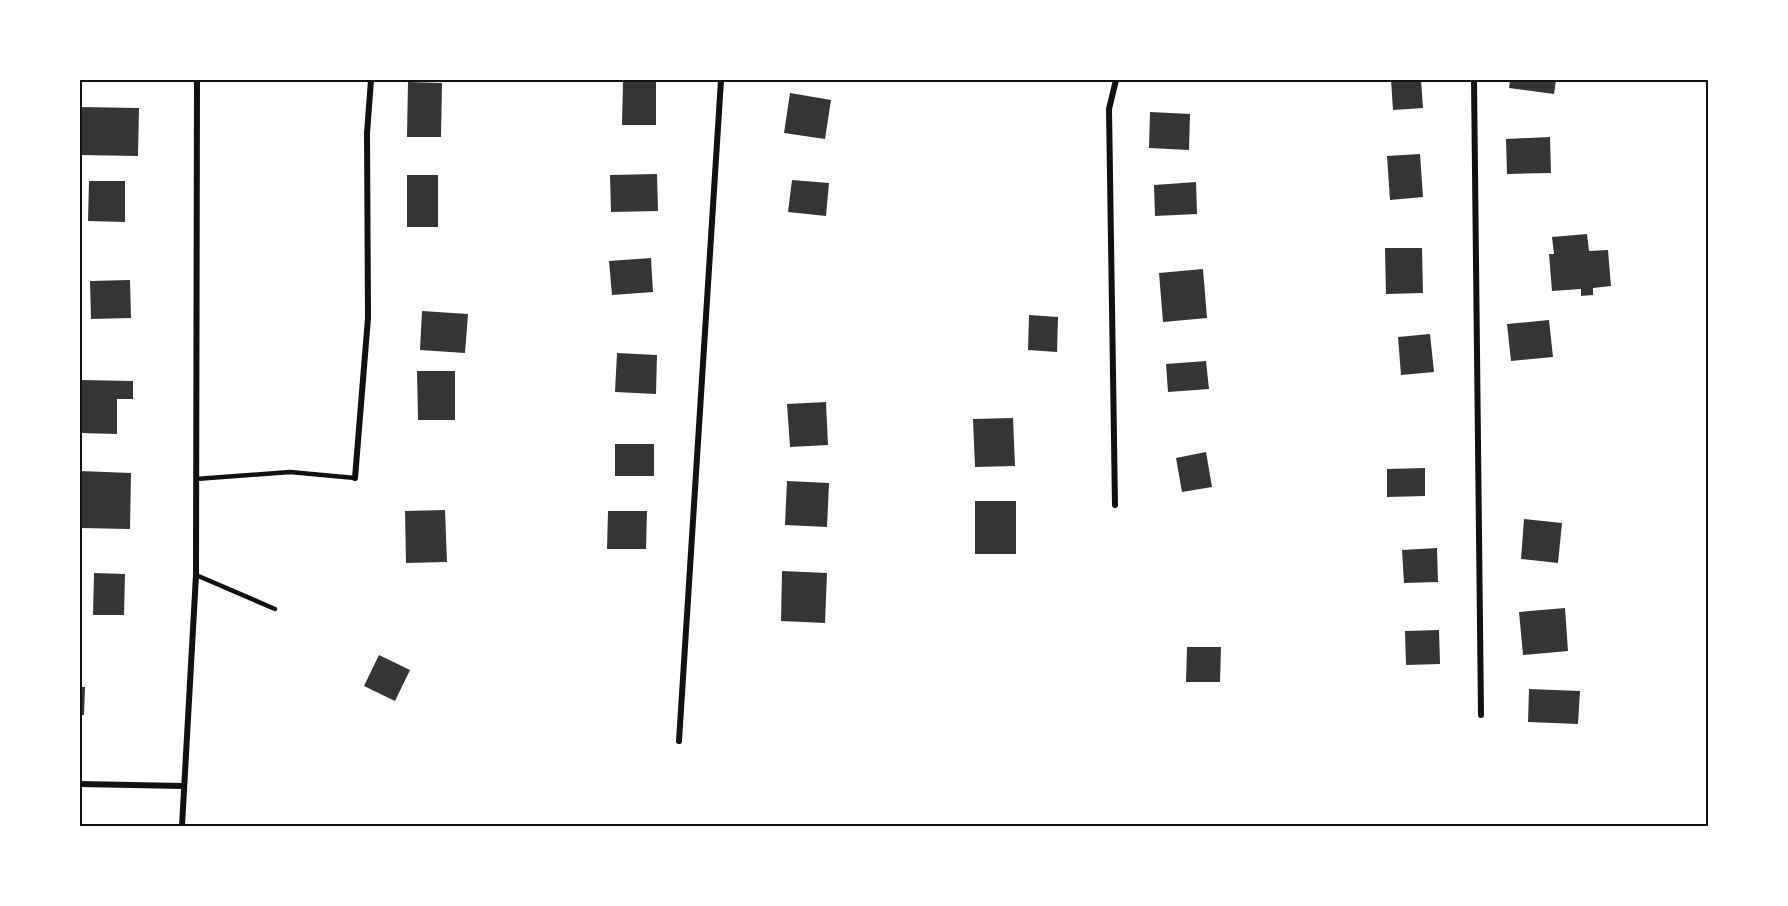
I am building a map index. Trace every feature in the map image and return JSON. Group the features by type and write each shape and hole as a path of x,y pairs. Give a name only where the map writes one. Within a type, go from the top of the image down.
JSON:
{"street":[{"path":"183,826 183,786 196,574 197,80"},
{"path":"355,478 369,318 367,133 371,80"},
{"path":"679,741 721,80"},
{"path":"1115,505 1109,109 1116,80"},
{"path":"1474,80 1481,715"},
{"path":"80,784 183,786"}],"lane":[{"path":"195,479 290,472 355,478"},
{"path":"196,574 275,609"}],"building":[{"path":"623,80 656,80 656,125 622,125"},
{"path":"1391,80 1421,80 1423,108 1393,110"},
{"path":"1510,80 1556,80 1554,94 1509,88"},
{"path":"408,82 442,83 441,137 407,137"},
{"path":"790,93 831,100 825,139 784,133"},
{"path":"80,107 139,108 138,156 80,155"},
{"path":"1150,112 1190,114 1189,150 1149,148"},
{"path":"1550,137 1551,173 1507,174 1506,139"},
{"path":"1420,154 1423,197 1390,200 1387,156"},
{"path":"657,174 658,211 611,212 610,175"},
{"path":"407,175 438,175 438,227 407,227"},
{"path":"792,180 829,183 826,216 788,212"},
{"path":"89,181 125,181 125,222 88,221"},
{"path":"1196,182 1197,214 1155,216 1154,185"},
{"path":"1587,234 1589,251 1608,250 1611,286 1593,288 1593,295 1581,296 1581,289 1552,291 1549,254 1554,254 1552,237"},
{"path":"1385,248 1422,248 1423,293 1386,294"},
{"path":"651,258 653,292 612,295 609,261"},
{"path":"1203,269 1207,318 1163,322 1159,273"},
{"path":"130,280 131,318 91,319 90,281"},
{"path":"422,311 468,314 465,353 420,350"},
{"path":"1029,315 1058,317 1057,352 1028,350"},
{"path":"1549,320 1553,357 1511,361 1507,324"},
{"path":"1430,334 1434,372 1401,375 1398,337"},
{"path":"617,353 657,355 656,394 615,392"},
{"path":"1206,361 1209,389 1168,392 1166,364"},
{"path":"417,371 455,371 455,420 418,420"},
{"path":"80,380 133,381 133,399 117,399 117,434 80,433"},
{"path":"826,402 828,445 790,447 787,404"},
{"path":"1013,418 1015,466 975,467 973,419"},
{"path":"615,444 654,444 654,476 615,476"},
{"path":"1206,452 1212,487 1182,492 1176,458"},
{"path":"1425,468 1425,496 1387,497 1387,469"},
{"path":"80,471 131,473 130,529 80,528"},
{"path":"787,481 829,483 827,527 785,525"},
{"path":"975,501 1016,501 1016,554 975,554"},
{"path":"445,510 447,562 406,563 405,511"},
{"path":"608,511 647,511 646,549 607,549"},
{"path":"1524,519 1562,523 1558,563 1521,559"},
{"path":"1437,548 1438,582 1404,583 1402,550"},
{"path":"782,571 827,573 825,623 781,621"},
{"path":"94,573 125,574 124,615 93,615"},
{"path":"1565,608 1568,651 1523,655 1519,612"},
{"path":"1439,630 1440,664 1406,665 1405,631"},
{"path":"1187,647 1221,647 1220,682 1186,682"},
{"path":"379,655 410,670 395,701 364,686"},
{"path":"80,687 85,687 84,715 80,715"},
{"path":"1529,689 1580,691 1578,724 1528,722"}]}
